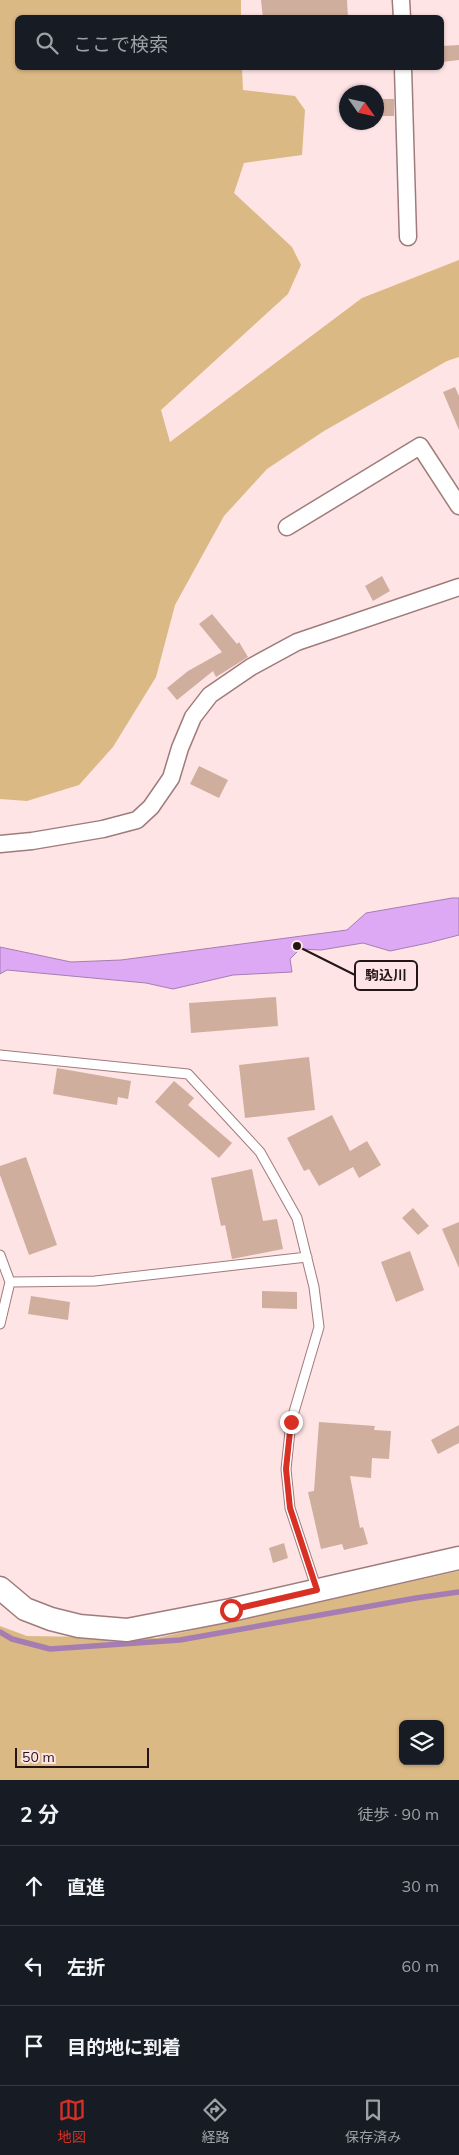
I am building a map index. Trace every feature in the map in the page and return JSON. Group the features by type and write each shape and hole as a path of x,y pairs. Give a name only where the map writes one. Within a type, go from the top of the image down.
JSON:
{"street":[{"path":"402,0 402,15"},
{"path":"403,70 408,237"},
{"path":"287,527 420,446 459,506"},
{"path":"0,844 32,841 103,829 137,820 151,807 170,778 193,716 210,695 251,667 297,642 459,587"},
{"path":"0,1588 24,1609 51,1619 79,1626 127,1630 231,1610 459,1558"}],"lane":[{"path":"0,1055 188,1074 260,1152 297,1218 314,1287 319,1327 291,1422 286,1469 290,1508 317,1590"},
{"path":"0,1255 10,1282 0,1324"},
{"path":"10,1282 95,1282 307,1257"}],"shaded area":[{"path":"0,0 241,0 241,15 15,15 15,70 242,70 243,90 295,96 305,110 302,155 244,163 234,193 292,247 301,265 288,294 161,410 170,442 362,298 459,260 459,357 447,361 324,431 267,469 224,516 175,605 156,677 113,747 79,785 27,801 0,799"},
{"path":"459,898 459,935 390,951 363,943 321,950 300,949 290,959 292,972 233,975 173,989 146,983 7,970 0,974 0,947 71,962 121,960 347,930 366,913"},
{"path":"459,1571 459,1780 0,1780 0,1626 27,1636 157,1638"}],"building":[{"path":"261,0 347,0 348,15 263,15"},
{"path":"459,45 459,60 444,62 444,46"},
{"path":"384,99 394,99 394,116 384,116"},
{"path":"455,387 459,396 459,430 443,392"},
{"path":"382,576 390,591 373,601 365,586"},
{"path":"212,614 237,644 239,642 248,657 216,677 213,671 177,700 167,688 188,671 222,652 199,624"},
{"path":"199,766 228,780 219,798 190,784"},
{"path":"276,997 278,1026 191,1033 189,1003"},
{"path":"309,1057 315,1110 245,1118 239,1065"},
{"path":"57,1068 131,1081 128,1099 118,1097 117,1105 53,1094"},
{"path":"174,1081 194,1098 188,1105 232,1143 219,1158 155,1102"},
{"path":"332,1115 350,1151 367,1141 381,1165 359,1178 353,1167 319,1186 309,1169 304,1171 287,1138"},
{"path":"26,1157 57,1245 29,1255 0,1175 0,1166"},
{"path":"252,1169 263,1221 277,1219 283,1249 232,1259 225,1225 221,1226 211,1178"},
{"path":"413,1208 429,1226 418,1235 402,1218"},
{"path":"459,1222 459,1268 442,1229"},
{"path":"410,1251 424,1290 396,1302 381,1262"},
{"path":"262,1291 297,1292 297,1309 262,1308"},
{"path":"31,1296 70,1302 68,1320 28,1314"},
{"path":"319,1422 375,1426 374,1430 391,1431 389,1459 372,1458 371,1478 350,1476 360,1528 363,1527 368,1544 344,1550 342,1544 321,1549 308,1492 314,1491"},
{"path":"459,1425 459,1443 438,1454 431,1440"},
{"path":"284,1543 288,1558 273,1563 269,1548"}],"waterway":[{"path":"0,1632 12,1639 50,1649 180,1640 459,1592"}],"place":[{"name":"駒込川","path":"297,946"}],"route":[{"path":"231,1610 317,1590 290,1508 286,1469 291,1422"}]}
